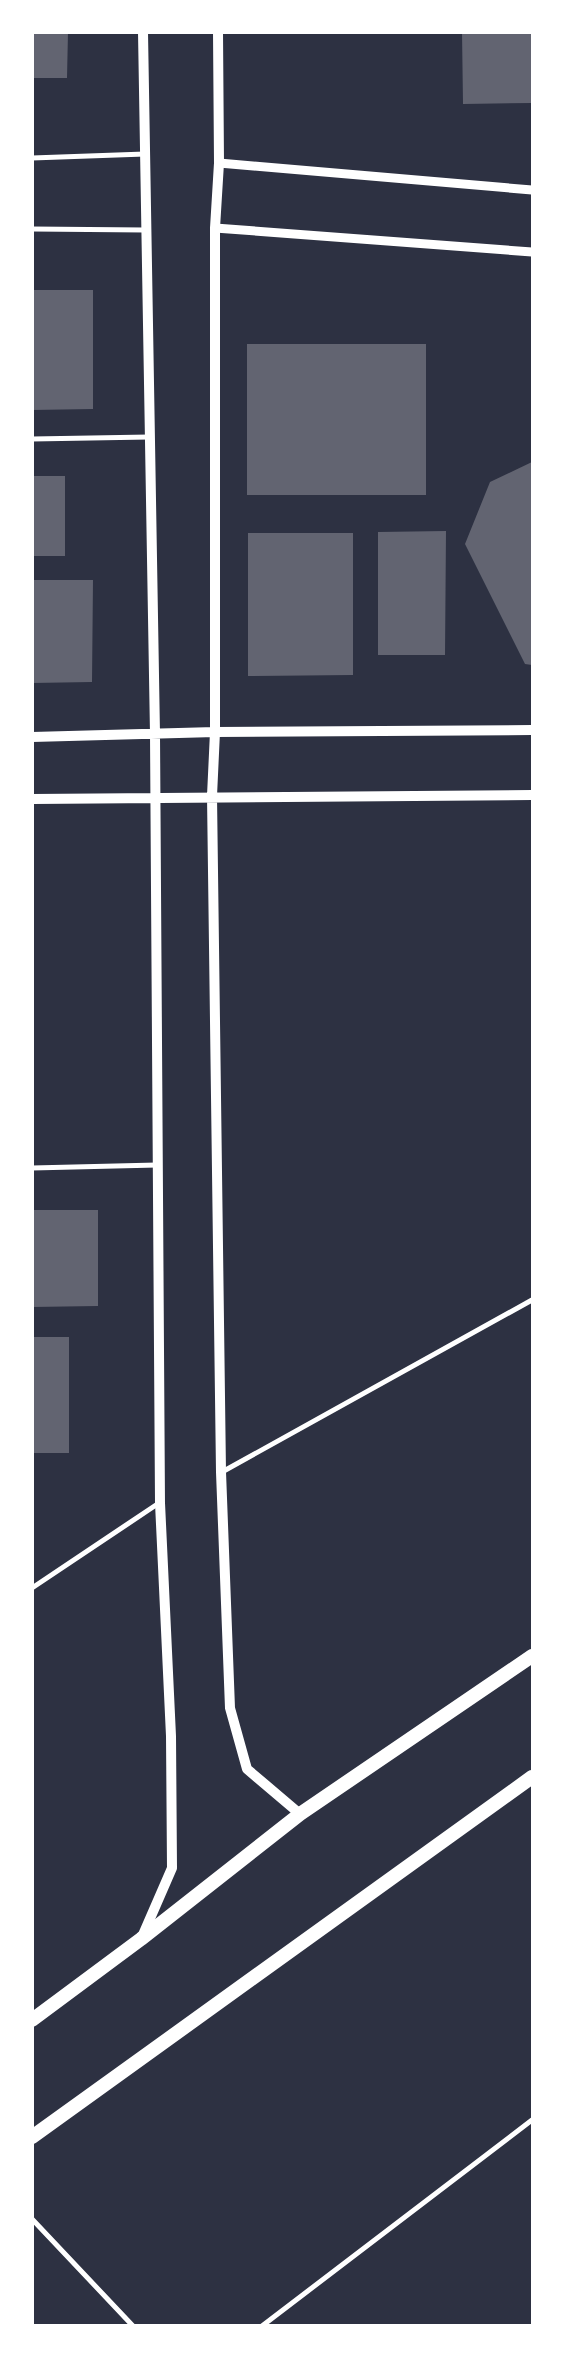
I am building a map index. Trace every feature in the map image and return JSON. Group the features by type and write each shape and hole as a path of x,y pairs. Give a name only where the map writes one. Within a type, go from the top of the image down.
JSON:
{"highway":[{"path":"32,2020 141,1939 300,1814 532,1656"},
{"path":"32,2137 532,1777"}],"main road":[{"path":"141,1939 172,1868 171,1736 160,1503 155,734 142,32"},
{"path":"218,32 216,732 212,796 221,1472 230,1708 247,1769 300,1814"},
{"path":"32,737 216,732 532,730"},
{"path":"32,799 212,796 532,795"}],"street":[{"path":"32,158 145,154"},
{"path":"219,163 532,190"},
{"path":"216,228 532,252"},
{"path":"32,229 146,230"},
{"path":"32,439 150,437"},
{"path":"32,1168 157,1165"},
{"path":"221,1472 532,1300"},
{"path":"32,1588 160,1503"},
{"path":"262,2326 532,2120"},
{"path":"32,2219 133,2326"}],"building":[{"path":"32,32 68,32 67,78 32,78"},
{"path":"462,32 532,32 532,103 463,104"},
{"path":"32,290 93,290 93,409 32,410"},
{"path":"247,344 426,344 426,495 247,495"},
{"path":"532,462 532,665 525,664 465,544 490,482"},
{"path":"32,476 65,476 65,556 32,556"},
{"path":"446,531 445,655 378,655 378,532"},
{"path":"248,533 353,533 353,675 248,676"},
{"path":"32,580 93,580 92,682 32,683"},
{"path":"32,1210 98,1210 98,1306 32,1307"},
{"path":"32,1337 69,1337 69,1453 32,1453"}]}
